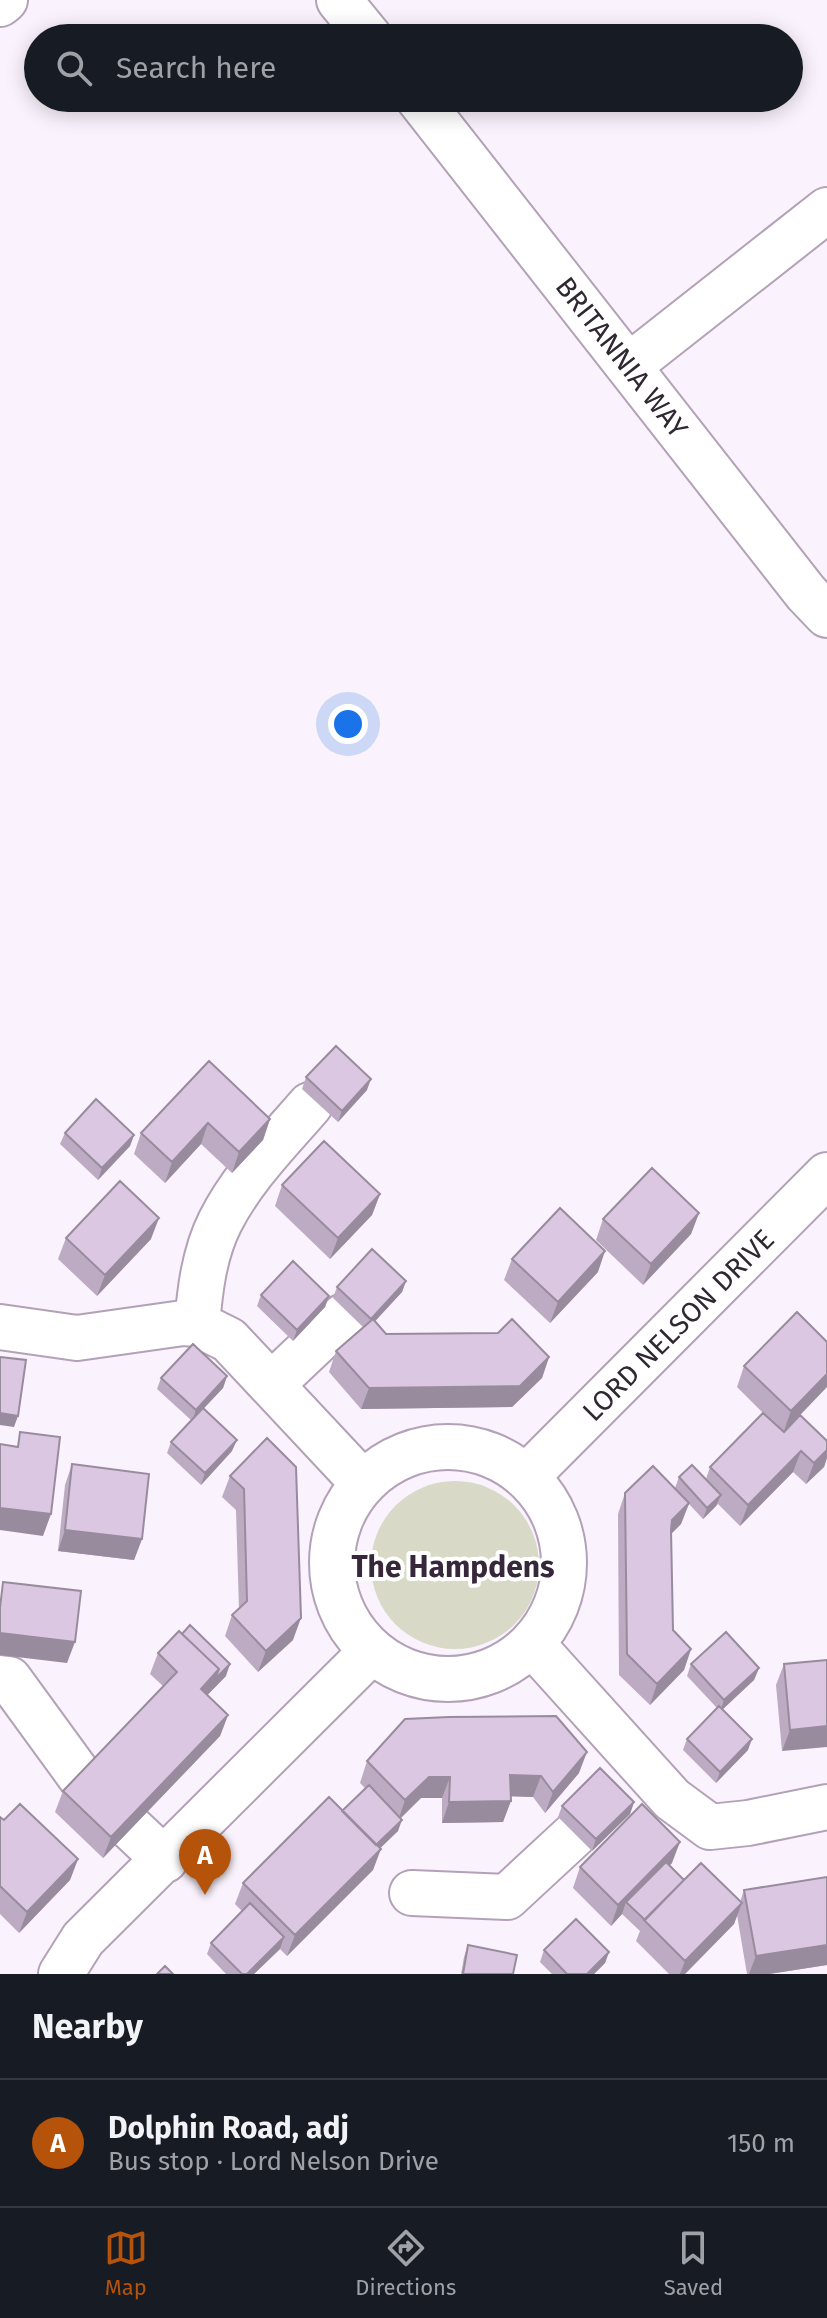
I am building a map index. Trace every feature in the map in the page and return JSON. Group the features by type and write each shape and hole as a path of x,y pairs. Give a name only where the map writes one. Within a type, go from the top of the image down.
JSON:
{"street":[{"name":"BRITANNIA WAY","path":"429,112 806,593 827,615"},
{"path":"630,365 827,210"},
{"path":"197,1324 200,1284 219,1224 249,1175 310,1105"},
{"name":"LORD NELSON DRIVE","path":"528,1475 827,1175"},
{"path":"272,1384 344,1316"},
{"path":"0,1327 77,1338 183,1323 197,1324 229,1340 362,1482"},
{"path":"474,1448 528,1475 561,1528 564,1590 533,1645 483,1676 424,1679 370,1653 336,1600 335,1584 333,1537 362,1482 413,1450 474,1448"},
{"path":"533,1645 628,1782 672,1799 710,1827 748,1823 827,1807"},
{"path":"61,1974 83,1939 370,1653"},
{"path":"0,1678 9,1679 84,1782"},
{"path":"131,1828 165,1860"},
{"path":"412,1893 507,1897 575,1834"}],"green space":[{"path":"455,1481 487,1488 514,1506 532,1533 539,1565 532,1597 514,1624 487,1642 455,1649 423,1642 396,1624 378,1597 371,1565 378,1533 396,1506 423,1488"}],"building":[{"path":"336,1046 371,1079 342,1111 306,1077"},
{"path":"209,1061 270,1119 239,1152 208,1123 172,1162 141,1133"},
{"path":"96,1099 134,1135 102,1168 65,1133"},
{"path":"324,1141 380,1194 338,1238 282,1185"},
{"path":"652,1168 699,1213 651,1264 603,1219"},
{"path":"120,1181 159,1218 105,1275 66,1238"},
{"path":"560,1208 605,1251 558,1302 512,1259"},
{"path":"372,1249 406,1281 371,1319 337,1287"},
{"path":"293,1261 329,1296 297,1330 261,1295"},
{"path":"797,1312 827,1342 827,1374 791,1411 744,1366"},
{"path":"373,1319 386,1334 498,1333 512,1319 549,1357 520,1386 369,1388 336,1351"},
{"path":"193,1344 227,1376 196,1410 161,1378"},
{"path":"0,1357 26,1360 18,1416 0,1413"},
{"path":"203,1408 237,1440 205,1473 171,1442"},
{"path":"763,1413 784,1432 800,1415 827,1441 827,1450 814,1463 801,1451 748,1505 710,1467"},
{"path":"20,1432 60,1437 51,1514 0,1508 0,1444 18,1447"},
{"path":"267,1438 296,1467 301,1618 266,1651 232,1615 247,1601 244,1489 230,1476"},
{"path":"72,1464 149,1474 142,1539 65,1530"},
{"path":"692,1465 721,1495 707,1508 679,1477"},
{"path":"653,1466 689,1503 672,1520 671,1530 673,1630 691,1649 657,1684 627,1654 625,1493"},
{"path":"3,1582 81,1591 75,1642 0,1633"},
{"path":"190,1625 230,1664 215,1679 219,1669 182,1634"},
{"path":"179,1631 219,1669 201,1689 228,1715 111,1837 63,1791 177,1672 158,1653"},
{"path":"726,1632 759,1668 724,1700 691,1664"},
{"path":"827,1660 827,1726 790,1730 784,1664"},
{"path":"719,1706 752,1739 720,1772 687,1739"},
{"path":"556,1716 587,1752 553,1792 541,1776 510,1775 511,1801 449,1802 450,1777 429,1777 405,1800 367,1761 405,1719"},
{"path":"600,1768 634,1802 596,1839 562,1806"},
{"path":"369,1785 402,1820 376,1845 342,1811"},
{"path":"329,1797 381,1849 295,1935 243,1883"},
{"path":"20,1804 78,1859 27,1912 0,1886 0,1817 4,1820"},
{"path":"642,1804 680,1842 618,1905 580,1867"},
{"path":"666,1862 684,1880 645,1920 626,1902"},
{"path":"701,1863 742,1903 685,1961 644,1920"},
{"path":"827,1877 827,1945 756,1956 744,1890"},
{"path":"250,1903 284,1937 247,1974 242,1974 211,1943"},
{"path":"576,1919 609,1952 587,1974 567,1974 544,1950"},
{"path":"468,1945 517,1955 513,1974 463,1974"},
{"path":"165,1966 173,1974 157,1974"}],"place":[{"name":"Dolphin Road, adj","path":"205,1895"}],"district":[{"name":"The Hampdens","path":"453,1567"}]}
